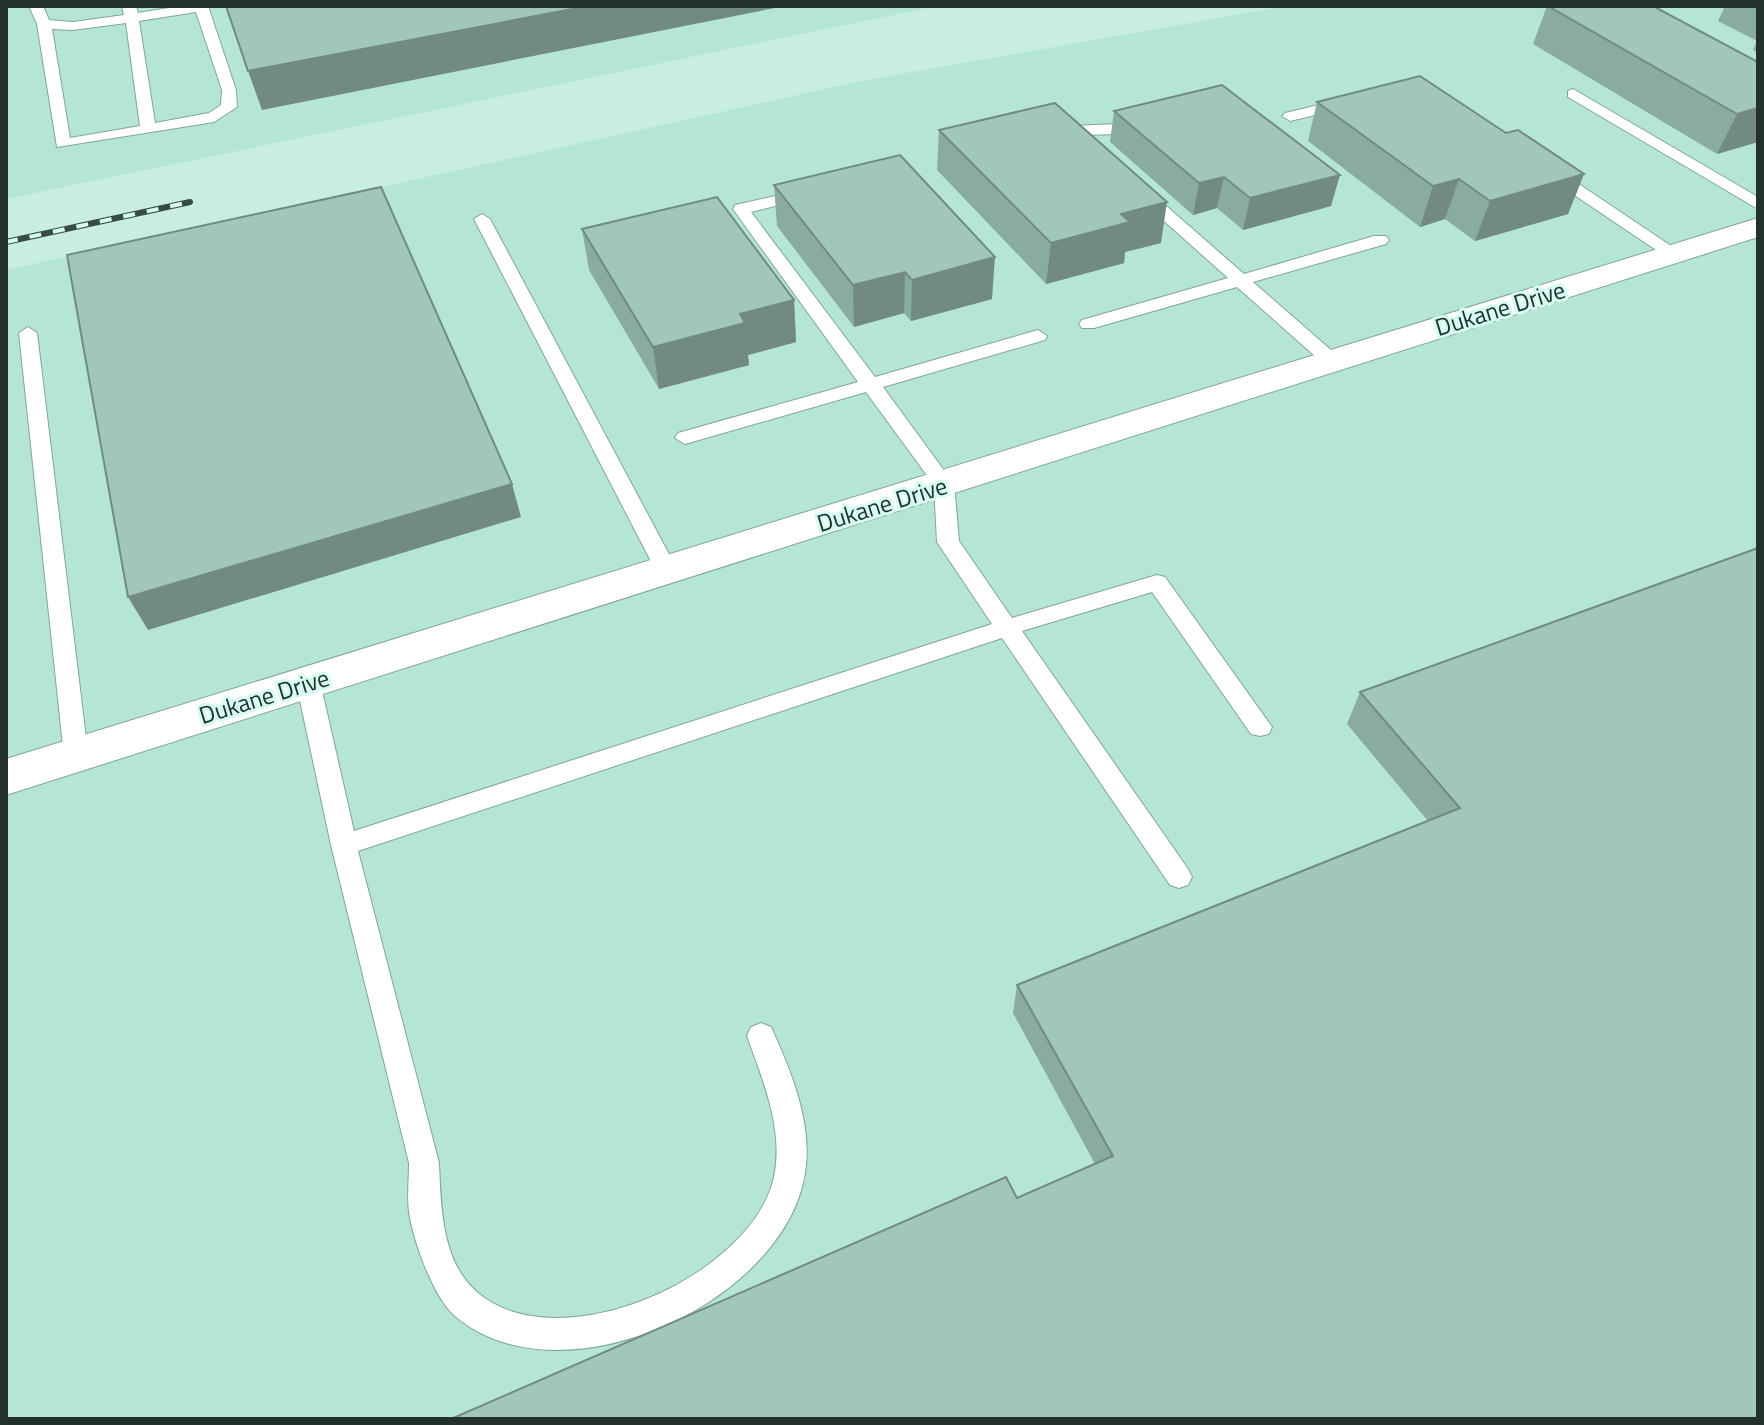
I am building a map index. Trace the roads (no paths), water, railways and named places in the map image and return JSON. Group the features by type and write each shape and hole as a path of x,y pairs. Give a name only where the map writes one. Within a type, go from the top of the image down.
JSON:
{"street":[{"name":"Dukane Drive","path":"6,777 1758,227"}],"lane":[{"path":"36,6 44,24 63,144 214,117 229,107 229,90 201,6 130,12 73,26 44,24"},
{"path":"130,12 148,129"},
{"path":"1573,94 1758,204"},
{"path":"1290,116 1370,98"},
{"path":"1096,151 1066,132 1116,129 1160,118"},
{"path":"1540,167 1602,204 1674,254"},
{"path":"1129,181 1332,361"},
{"path":"826,189 741,209 944,484 948,542 1179,877"},
{"path":"482,219 667,571"},
{"path":"1088,324 1380,240"},
{"path":"28,333 76,755"},
{"path":"685,438 1038,336"},
{"path":"344,845 1006,628 1157,583 1260,727"},
{"path":"308,682 344,845 424,1163 425,1215 443,1268 466,1305 507,1328 553,1336 611,1328 690,1294 723,1274 757,1242 779,1209 790,1171 791,1137 784,1099 761,1036"}],"railway":[{"path":"6,242 190,202"}]}
